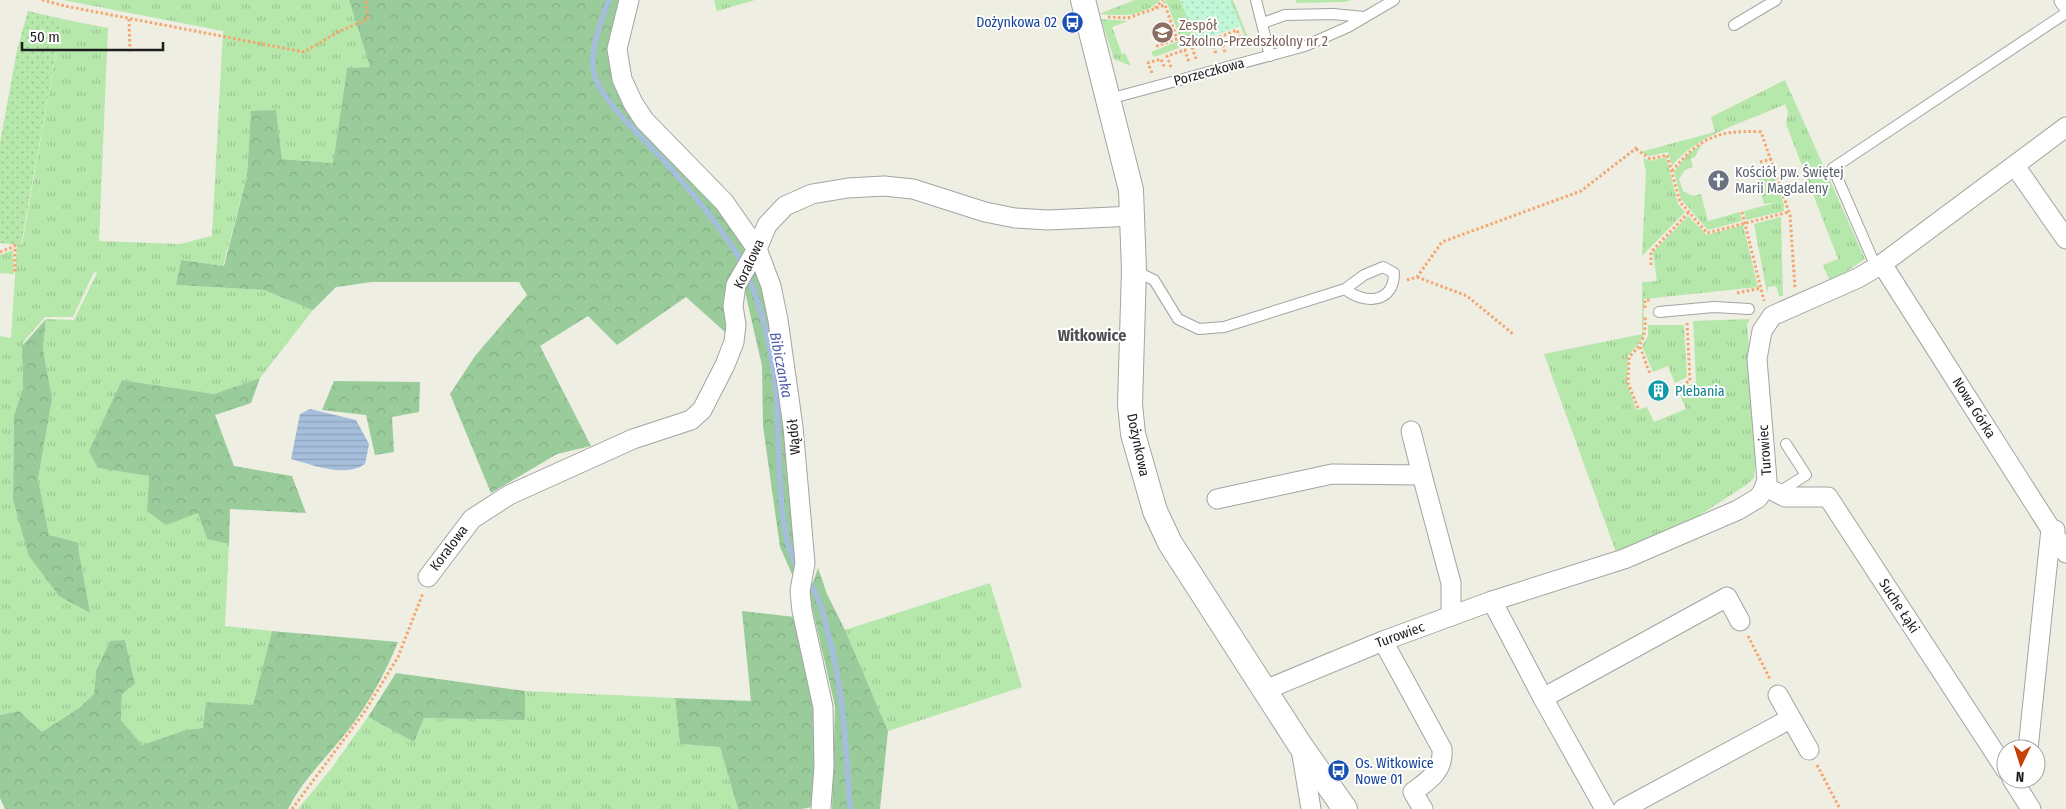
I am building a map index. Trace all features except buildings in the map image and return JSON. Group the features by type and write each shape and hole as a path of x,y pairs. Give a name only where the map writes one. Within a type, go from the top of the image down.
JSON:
{"street":[{"name":"Wądół","path":"629,0 617,49 622,79 633,102 644,120 724,202 770,286 789,384 805,563 800,591 802,611 823,707 824,767 821,807"},
{"name":"Dożynkowa","path":"1083,0 1131,190 1134,216 1134,270 1130,404 1133,434 1143,474 1155,511 1170,543 1266,690 1300,746 1345,809"},
{"name":"Turowiec","path":"1266,690 1382,641 1492,601 1624,559 1738,510 1771,490 1757,359 1758,344 1766,321 1772,316 1858,278 1879,266 2066,127"},
{"path":"2014,166 2066,239"},
{"name":"Koralowa","path":"425,585 472,519 509,495 633,439 691,420 702,410 725,365 734,342 736,325 733,306 736,285 754,255 767,225 786,206 812,194 848,188 884,186 913,189 985,212 1015,218 1048,220 1134,216"},
{"name":"Nowa Górka","path":"1879,266 2058,531 2066,553"},
{"path":"1411,431 1451,583 1451,616"},
{"path":"1217,500 1332,474 1395,473 1422,475"},
{"name":"Suche Łąki","path":"1771,490 1786,497 1828,497 1996,755"},
{"path":"2029,739 2058,531"},
{"path":"1542,698 1727,597 1740,622"},
{"path":"1492,601 1542,698 1605,809"},
{"path":"1382,641 1442,749 1441,764 1435,774 1413,792 1423,809"},
{"path":"1778,695 1809,750"},
{"path":"1623,809 1790,719"},
{"path":"1300,746 1311,809"}],"lane":[{"path":"1256,0 1270,56"},
{"name":"Porzeczkowa","path":"1109,99 1305,46 1336,32 1394,0"},
{"path":"1734,25 1776,0"},
{"path":"1879,266 1832,168 2066,13"},
{"path":"1263,23 1286,15 1333,14 1364,17"},
{"path":"1134,270 1154,280 1178,319 1199,329 1224,327 1345,289 1364,275 1383,267 1394,273 1394,282 1390,291 1378,298 1364,300 1345,289"},
{"path":"1660,312 1714,307 1749,309"},
{"path":"1771,490 1806,474 1786,444"}],"path":[{"path":"42,0 129,19 304,52 338,32 368,20 366,0"},
{"path":"1154,9 1163,0"},
{"path":"1103,17 1128,18 1165,5 1176,39 1154,47"},
{"path":"129,19 130,53"},
{"path":"1225,52 1220,37 1237,30 1244,48"},
{"path":"1196,59 1192,47 1212,40 1216,54"},
{"path":"1236,50 1267,41"},
{"path":"1171,67 1168,56 1185,50 1189,62"},
{"path":"1146,76 1154,73 1148,63 1161,58 1165,70"},
{"path":"1672,171 1701,141 1741,131 1761,132 1772,158 1789,212 1795,305"},
{"path":"1417,277 1442,242 1581,191 1638,148 1650,158 1667,155 1680,202 1707,233 1789,212"},
{"path":"1760,162 1772,158"},
{"path":"1651,264 1651,252 1689,212"},
{"path":"1742,212 1763,294"},
{"path":"0,252 15,245 15,274"},
{"path":"1394,282 1417,277 1467,296 1514,334"},
{"path":"1677,387 1690,381 1686,311"},
{"path":"1640,347 1650,374"},
{"path":"292,809 335,754 375,695 398,656 425,585"},
{"path":"1740,622 1778,695"},
{"path":"1809,750 1840,809"}],"green space":[{"path":"63,0 349,0 370,67 347,68 333,163 282,159 276,110 251,112 247,176 223,266 181,260 176,285 264,290 313,310 260,378 214,394 122,380 98,468 149,476 147,511 198,513 207,539 229,544 225,626 272,631 253,706 206,702 204,728 186,730 142,745 121,720 122,694 135,684 125,640 110,642 96,671 94,694 79,708 42,732 19,711 0,715 0,336 11,338 17,244 22,244 62,19 108,28 99,241 180,244 212,236 223,31","holes":["94,272 97,273 74,320 46,319 43,349 52,399 38,479 49,535 77,542 89,613 30,556 13,500 14,415 23,389 22,346 25,340 45,317 73,317"]},
{"path":"349,0 635,0 616,20 608,54 622,99 717,206 749,249 726,302 725,332 686,297 617,345 588,316 540,346 591,446 557,454 491,493 450,394 475,356 527,295 519,282 372,282 336,287 313,310 264,290 176,285 181,260 224,266 247,176 251,111 276,110 282,159 333,163 347,68 370,67"},
{"path":"714,0 755,0 717,11"},
{"path":"1135,0 1160,0 1147,10 1132,14 1099,14"},
{"path":"1166,0 1180,0 1198,41 1154,57 1151,52 1181,40 1167,3 1161,5"},
{"path":"1180,0 1230,0 1241,26 1198,41"},
{"path":"1230,0 1233,0 1250,43 1248,44"},
{"path":"1295,0 1351,0 1345,2 1297,3"},
{"path":"28,11 62,19 21,245 0,243 0,143 17,50"},
{"path":"1101,19 1128,21 1112,27 1122,54 1125,53 1131,66 1114,59"},
{"path":"1785,80 1865,259 1834,280 1829,279 1823,265 1838,259 1786,124 1788,112 1785,104 1710,136 1683,154 1672,166 1668,152 1649,156 1640,152 1715,132 1711,117"},
{"path":"1702,144 1695,157 1691,159 1693,167 1685,170 1679,179 1683,191 1693,196 1701,194 1708,221 1740,212 1742,221 1708,230 1681,199 1674,172 1688,154"},
{"path":"1666,157 1678,204 1685,212 1642,256 1646,171 1643,158 1650,161"},
{"path":"1773,173 1784,205 1784,211 1746,220 1744,211 1778,202 1764,204 1757,177"},
{"path":"1688,216 1707,235 1743,225 1758,287 1644,299 1643,338 1628,356 1627,382 1636,410 1647,407 1654,422 1686,409 1680,395 1685,393 1683,388 1696,382 1693,321 1750,319 1747,324 1755,416 1754,478 1680,528 1617,555 1544,354 1642,334 1642,282 1657,281 1653,252"},
{"path":"1781,217 1783,296 1779,296 1776,286 1768,287 1767,293 1754,224"},
{"path":"13,250 14,274 0,273 0,255"},
{"path":"757,267 780,378 800,559 795,581 780,547 763,426 762,366 744,287"},
{"path":"46,319 43,349 52,399 38,479 49,535 77,542 90,613 59,596 29,556 13,500 14,415 23,389 22,346"},
{"path":"1648,325 1684,325 1687,377 1675,383 1668,366 1653,372 1642,346 1648,336"},
{"path":"260,378 251,403 215,415 234,466 292,476 306,513 230,509 229,544 207,539 198,513 166,525 147,511 149,476 98,468 89,451 122,380 214,394"},
{"path":"334,381 420,382 419,412 392,417 394,452 375,455 366,415 322,410"},
{"path":"818,568 827,594 845,630 888,731 880,809 832,809 835,706 809,594"},
{"path":"990,583 1022,687 888,731 845,630"},
{"path":"742,611 795,617 819,710 822,805 802,809 738,809 720,747 680,744 675,698 751,701"},
{"path":"272,631 398,642 388,665 363,709 309,777 288,809 5,809 0,798 0,715 19,711 42,732 79,708 94,694 96,671 110,641 125,640 135,684 122,694 121,720 142,745 186,730 203,728 206,702 253,705"},
{"path":"396,673 525,691 525,720 424,718 414,742 368,717"},
{"path":"525,691 675,698 680,744 720,747 738,809 298,809 331,769 368,717 414,742 424,718 525,720"}],"water":[{"path":"310,409 356,420 369,444 365,464 357,468 339,470 319,467 291,459 300,414"}],"waterway":[{"name":"Bibiczanka","path":"609,0 594,46 593,64 598,84 614,107 707,211 743,264"},
{"name":"Bibiczanka","path":"748,275 762,317 772,361 776,390 782,512 792,557 800,571"},
{"name":"Bibiczanka","path":"807,580 815,592 820,605 838,677 844,721 850,809"}],"place":[{"name":"Dożynkowa 02","path":"1073,22"},
{"name":"Zespół Szkolno-Przedszkolny nr 2","path":"1163,33"},
{"name":"Kościół pw. Świętej Marii Magdaleny","path":"1719,180"},
{"name":"Plebania","path":"1659,391"},
{"name":"Os. Witkowice Nowe 01","path":"1339,771"}],"district":[{"name":"Witkowice","path":"1092,335"}]}
